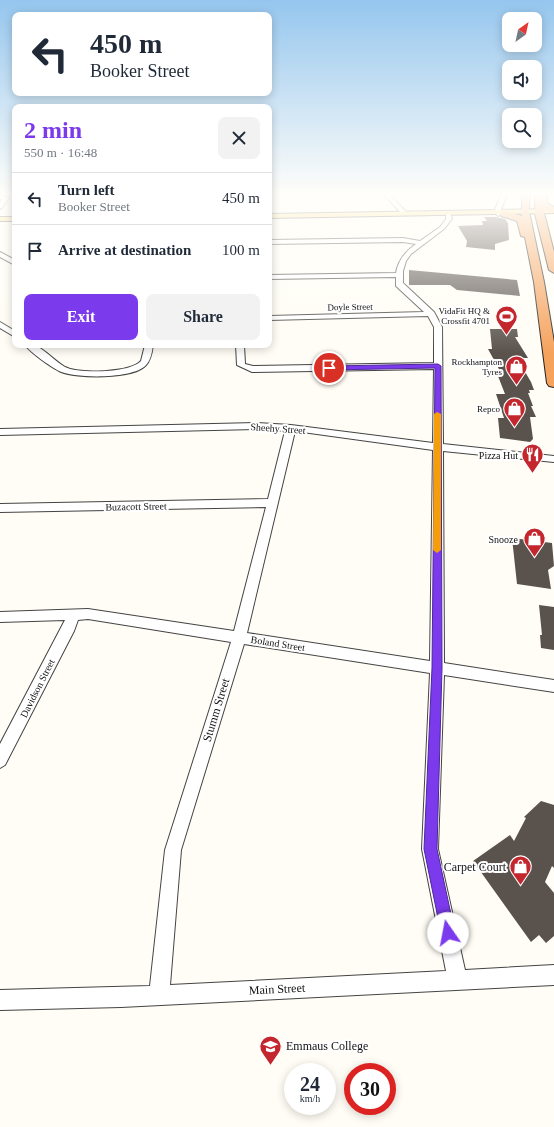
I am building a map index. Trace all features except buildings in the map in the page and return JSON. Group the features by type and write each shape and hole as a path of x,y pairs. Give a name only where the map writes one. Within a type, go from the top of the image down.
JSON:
{"highway":[{"path":"532,248 541,293 554,383"},
{"path":"548,248 554,270"}],"street":[{"path":"416,248 406,256 400,264 398,275 399,284 431,314 438,327 437,668 430,849 458,981"},
{"path":"0,254 12,261"},
{"path":"272,277 398,275"},
{"name":"Doyle Street","path":"272,318 431,314"},
{"path":"0,324 12,333"},
{"path":"33,348 62,369 78,373 125,372 138,368 146,362 148,348"},
{"path":"240,348 241,365 252,369 438,366"},
{"name":"Sheehy Street","path":"0,432 249,426 291,428 437,447 554,459"},
{"name":"Stumm Street","path":"159,994 173,850 239,637 271,503 291,428"},
{"name":"Buzacott Street","path":"0,508 271,503"},
{"name":"Davidson Street","path":"0,760 68,627 73,614"},
{"name":"Boland Street","path":"0,617 88,614 554,686"},
{"name":"Main Street","path":"0,1000 458,981 554,975"}],"slow traffic":[{"path":"437,414 437,550"}],"place":[{"name":"VidaFit HQ & Crossfit 4701","path":"506,336"},
{"name":"Rockhampton Tyres","path":"517,386"},
{"name":"Repco","path":"515,428"},
{"name":"Pizza Hut","path":"533,474"},
{"name":"Snooze","path":"534,558"},
{"name":"Carpet Court","path":"521,886"},
{"name":"Emmaus College","path":"271,1066"}],"route":[{"path":"329,368 438,366 437,668 430,849 448,933"}]}
